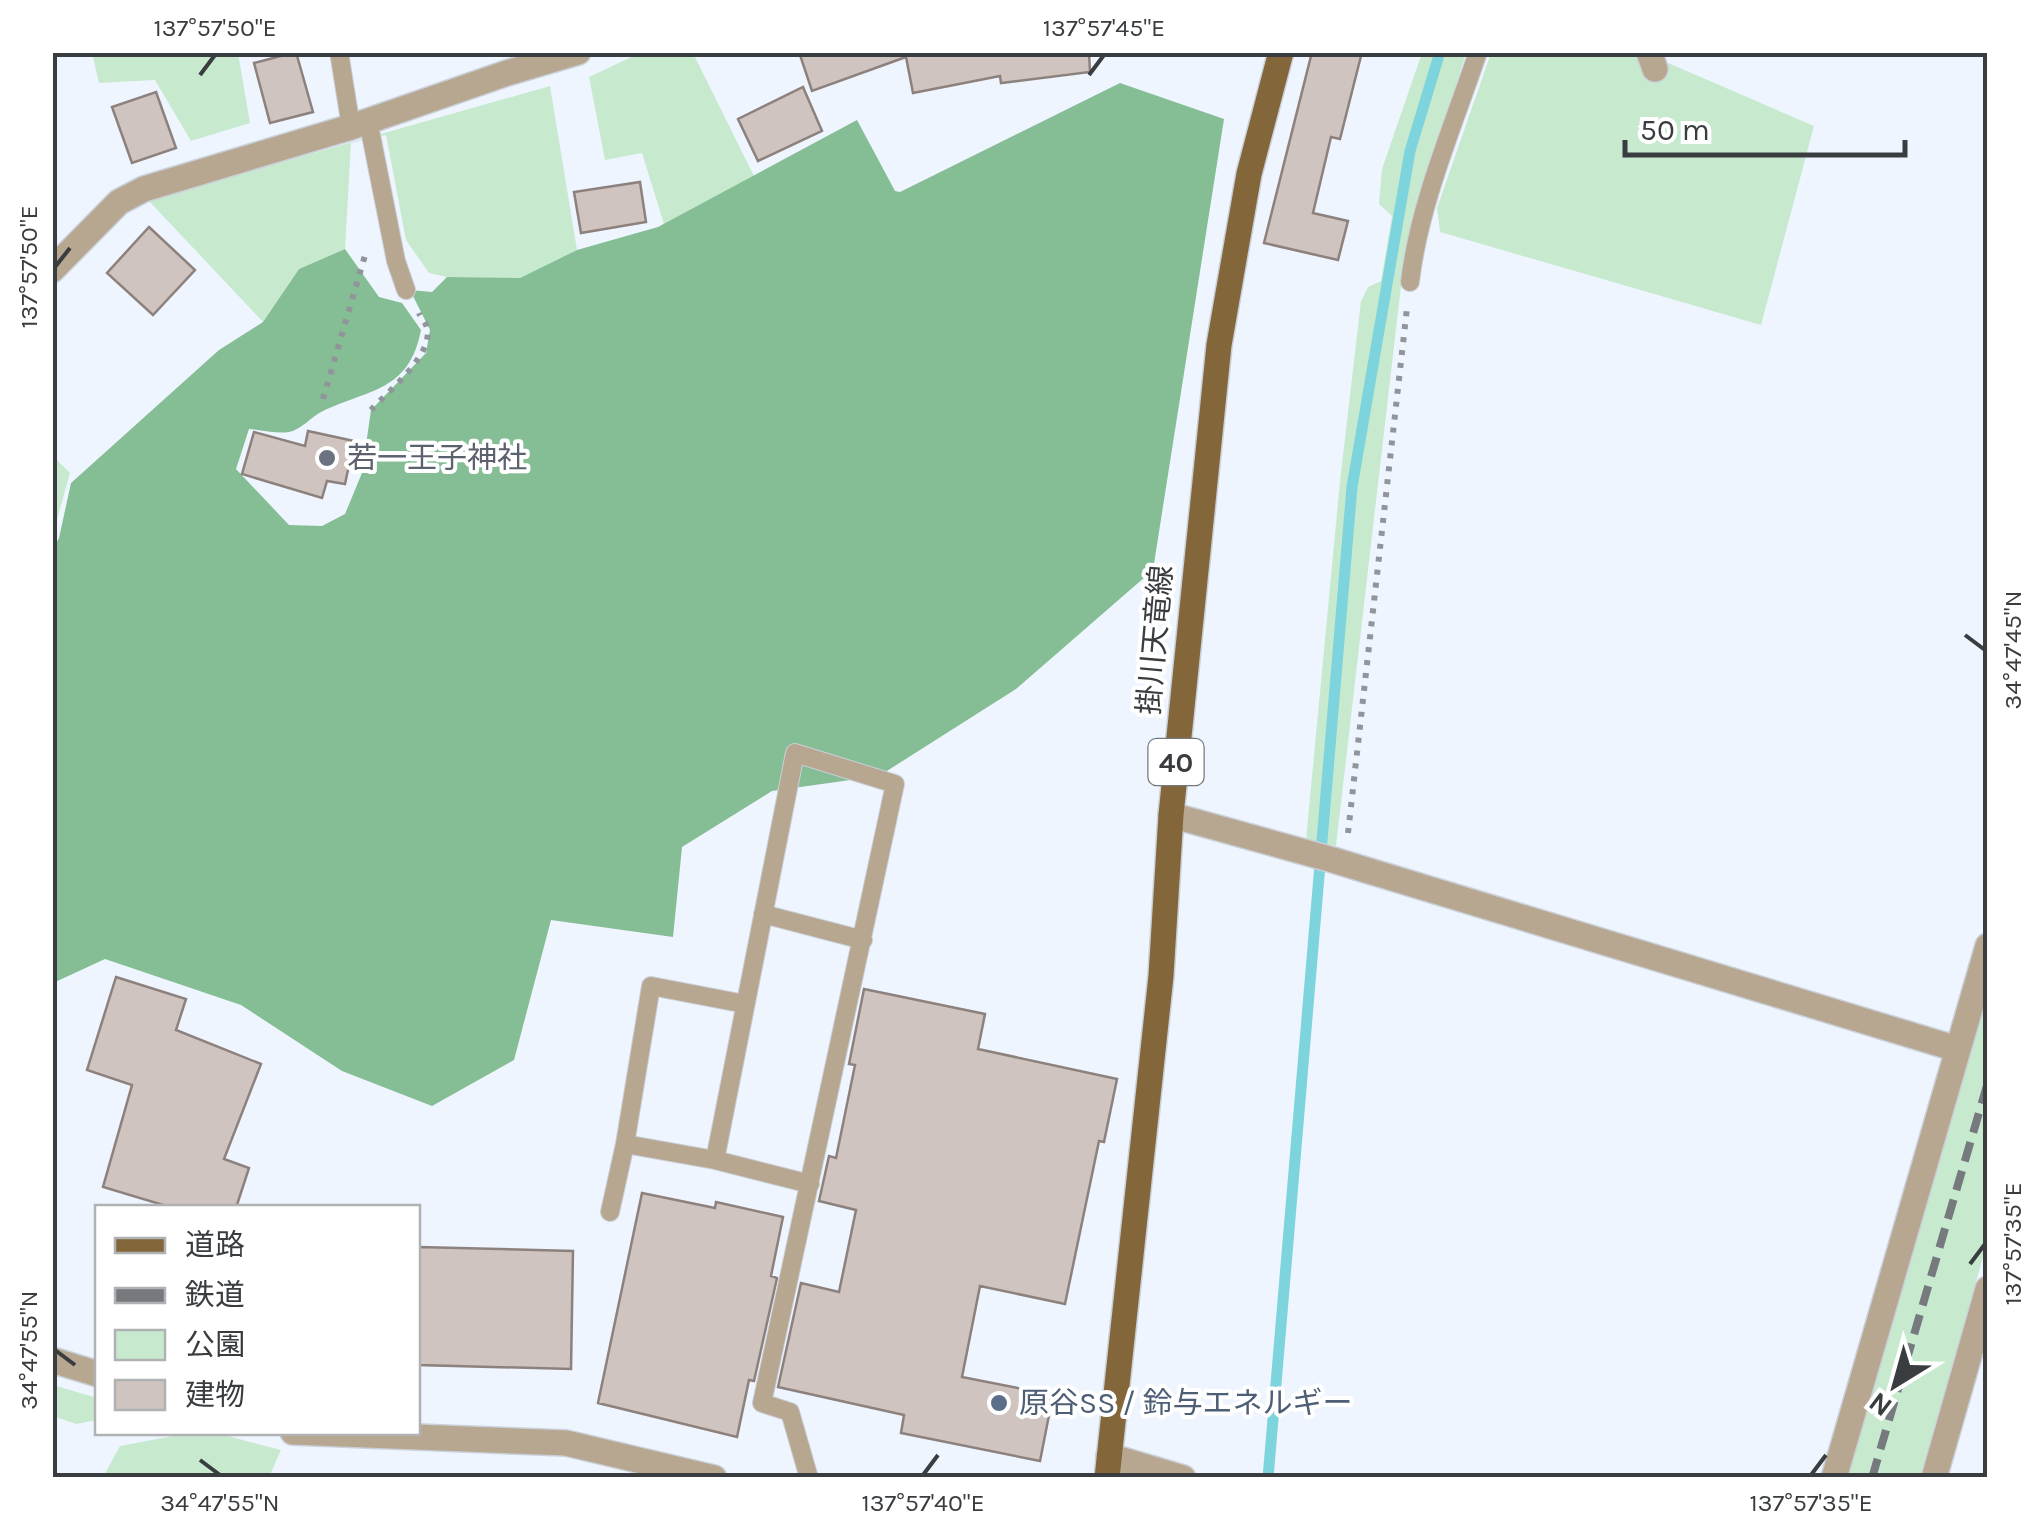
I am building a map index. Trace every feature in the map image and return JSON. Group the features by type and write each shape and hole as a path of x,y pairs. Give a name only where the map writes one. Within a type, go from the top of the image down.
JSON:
{"main road":[{"name":"掛川天竜線","path":"1108,1467 1161,976 1171,815 1218,345 1249,174 1281,52"}],"street":[{"path":"58,260 119,202 144,189 578,52"},
{"path":"1171,815 1957,1049"},
{"path":"1834,1478 1988,946"},
{"path":"1934,1478 1988,1289"},
{"path":"52,1360 95,1373"},
{"path":"367,1435 566,1443 714,1478"},
{"path":"1108,1467 1183,1478"}],"lane":[{"path":"339,52 406,290"},
{"path":"1410,282 1413,254 1478,52"},
{"path":"714,1160 794,753 894,784 762,1403 790,1412 809,1478"},
{"path":"763,914 863,940"},
{"path":"610,1212 651,986 745,1004"},
{"path":"625,1144 714,1160 810,1184"}],"path":[{"path":"323,400 364,260"},
{"path":"1339,862 1410,282"},
{"path":"372,410 427,343 428,328 406,290"}],"green space":[{"path":"92,53 238,53 250,123 191,141 155,80 99,83"},
{"path":"640,53 693,53 754,176 664,224 642,153 605,160 589,77"},
{"path":"1422,53 1466,53 1409,238 1401,286 1336,846 1306,840 1340,481 1361,301 1368,287 1381,281 1392,216 1379,204 1382,169"},
{"path":"1491,53 1653,53 1652,56 1814,126 1761,325 1440,232 1437,208"},
{"path":"1120,83 1224,119 1153,570 1016,689 879,776 772,791 682,847 673,937 551,920 514,1060 432,1106 342,1071 241,1005 105,959 53,983 52,551 59,538 71,483 219,350 263,322 299,269 345,249 379,297 402,303 421,330 407,366 385,386 323,411 293,431 249,429 236,469 289,525 322,526 345,514 362,473 371,410 426,353 430,330 410,290 432,292 447,277 520,278 577,250 658,227 857,120 895,191 900,192"},
{"path":"550,86 577,250 520,278 447,277 429,273 406,240 386,135 351,143 345,249 299,269 263,322 148,200"},
{"path":"53,456 70,473 53,534"},
{"path":"1987,965 1987,1243 1920,1477 1839,1478"},
{"path":"53,1385 95,1397 95,1420 76,1424 53,1416"},
{"path":"178,1435 224,1435 281,1450 269,1477 103,1477 120,1446"}],"building":[{"path":"296,52 313,112 270,123 254,63"},
{"path":"799,52 1089,52 1090,72 1001,83 1000,76 913,93 906,57 812,91"},
{"path":"1312,52 1362,52 1340,139 1331,137 1313,213 1348,221 1338,260 1264,243"},
{"path":"803,87 822,131 758,161 738,119"},
{"path":"156,92 176,148 132,163 112,107"},
{"path":"640,182 646,222 581,233 574,192"},
{"path":"149,227 195,270 153,315 107,273"},
{"path":"308,431 354,441 345,484 327,481 322,498 242,474 254,432 305,446"},
{"path":"116,977 186,999 176,1030 261,1064 224,1159 249,1168 237,1205 163,1205 103,1187 132,1085 87,1070"},
{"path":"864,989 985,1014 978,1049 1117,1079 1104,1142 1099,1141 1065,1304 980,1286 962,1377 1053,1395 1040,1461 901,1433 904,1415 778,1387 801,1283 839,1292 856,1210 819,1201 829,1156 836,1158 855,1065 849,1064"},
{"path":"642,1193 715,1208 716,1202 783,1217 771,1276 777,1278 737,1437 598,1403"},
{"path":"420,1247 573,1251 571,1369 420,1365"}],"waterway":[{"path":"1268,1478 1352,487 1410,151 1440,52"}],"railway":[{"path":"1872,1478 1988,1082"}],"place":[{"name":"若一王子神社","path":"327,458"},
{"name":"原谷SS / 鈴与エネルギー","path":"999,1403"}]}
